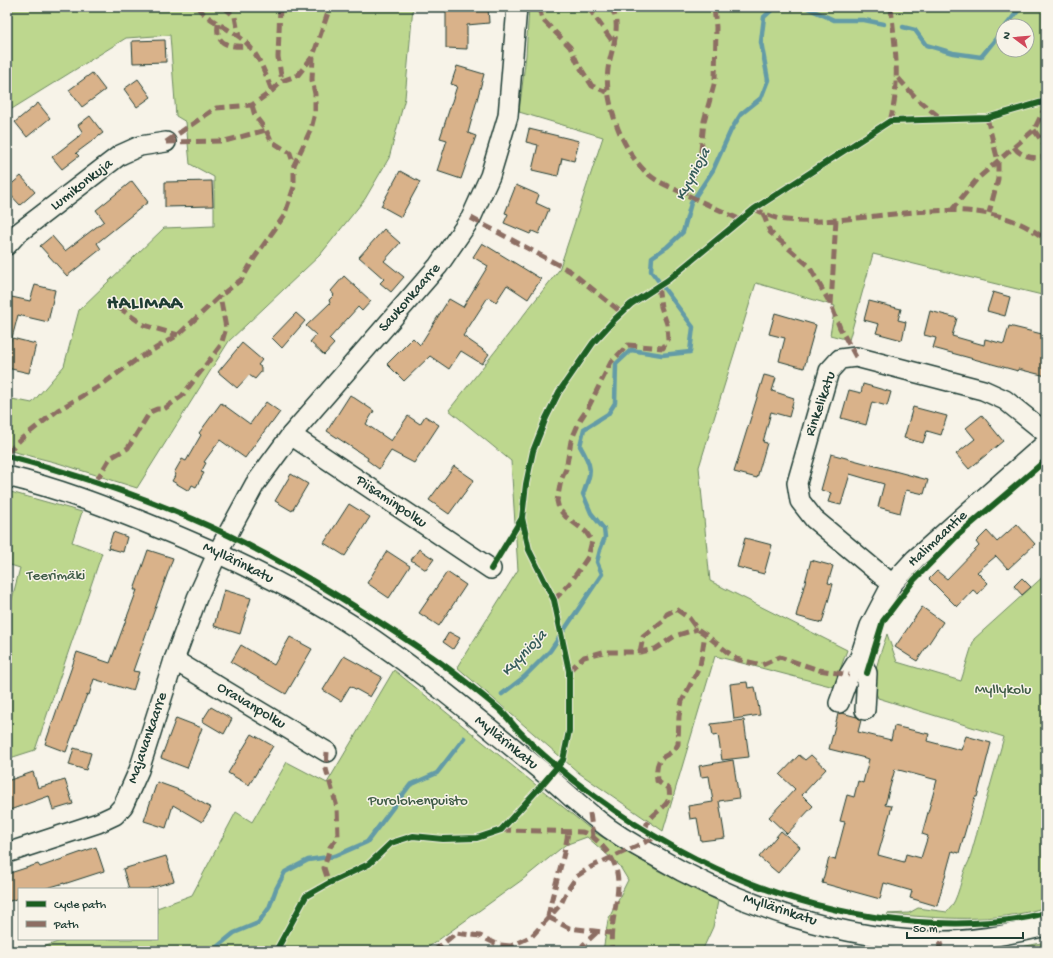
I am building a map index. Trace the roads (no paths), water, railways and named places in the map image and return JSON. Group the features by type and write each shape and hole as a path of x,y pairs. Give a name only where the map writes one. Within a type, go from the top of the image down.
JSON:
{"street":[{"name":"Saukonkaarre","path":"218,552 255,484 291,435 438,266 471,218 490,176 508,116 516,7"},
{"name":"Lumikonkuja","path":"7,245 17,234 120,155 140,146 166,142"},
{"name":"Rinkelikatu","path":"892,584 814,519 800,501 797,483 829,371 840,359 856,357 983,390 1004,400 1046,433"},
{"name":"Piisaminpolku","path":"291,435 491,569"},
{"name":"Halimaantie","path":"839,703 849,674 860,657 870,626 892,584 915,558 1046,443"},
{"name":"Myllärinkatu","path":"7,476 90,500 218,552 288,588 355,627 424,677 547,776 600,822 671,866 714,888 800,919 843,930 892,937 942,941 993,938 1046,926"},
{"name":"Majavankaarre","path":"7,853 98,823 115,815 123,806 139,770 174,660 197,598 218,552"},
{"path":"860,657 866,674 865,710"},
{"name":"Oravanpolku","path":"174,660 327,752"}],"waterway":[{"name":"Kyynioja","path":"502,694 524,677 550,651 602,574 597,562 605,537 604,529 591,513 583,494 590,469 587,459 580,446 584,429 608,414 615,403 616,364 631,350 662,355 690,352 693,327 651,271 652,257 667,247 683,232 691,203 713,170 731,130 741,114 761,98 768,80 761,42 764,17 775,7"},
{"name":"Kyynioja","path":"805,7 834,20 864,20 884,24"},
{"name":"Kyynioja","path":"1012,18 1021,7"},
{"name":"Kyynioja","path":"903,27 915,30 926,45 953,53 981,57 995,40"},
{"name":"Kyynioja","path":"212,951 234,933 258,923 269,908 276,889 285,872 308,860 335,856 367,842 410,785 437,773 464,738"}],"district":[{"name":"HALIMAA","path":"145,304"}],"park label":[{"name":"Teerimäki","path":"56,576"},
{"name":"Myllykolu","path":"1003,690"},
{"name":"Purolohenpuisto","path":"418,801"}]}
